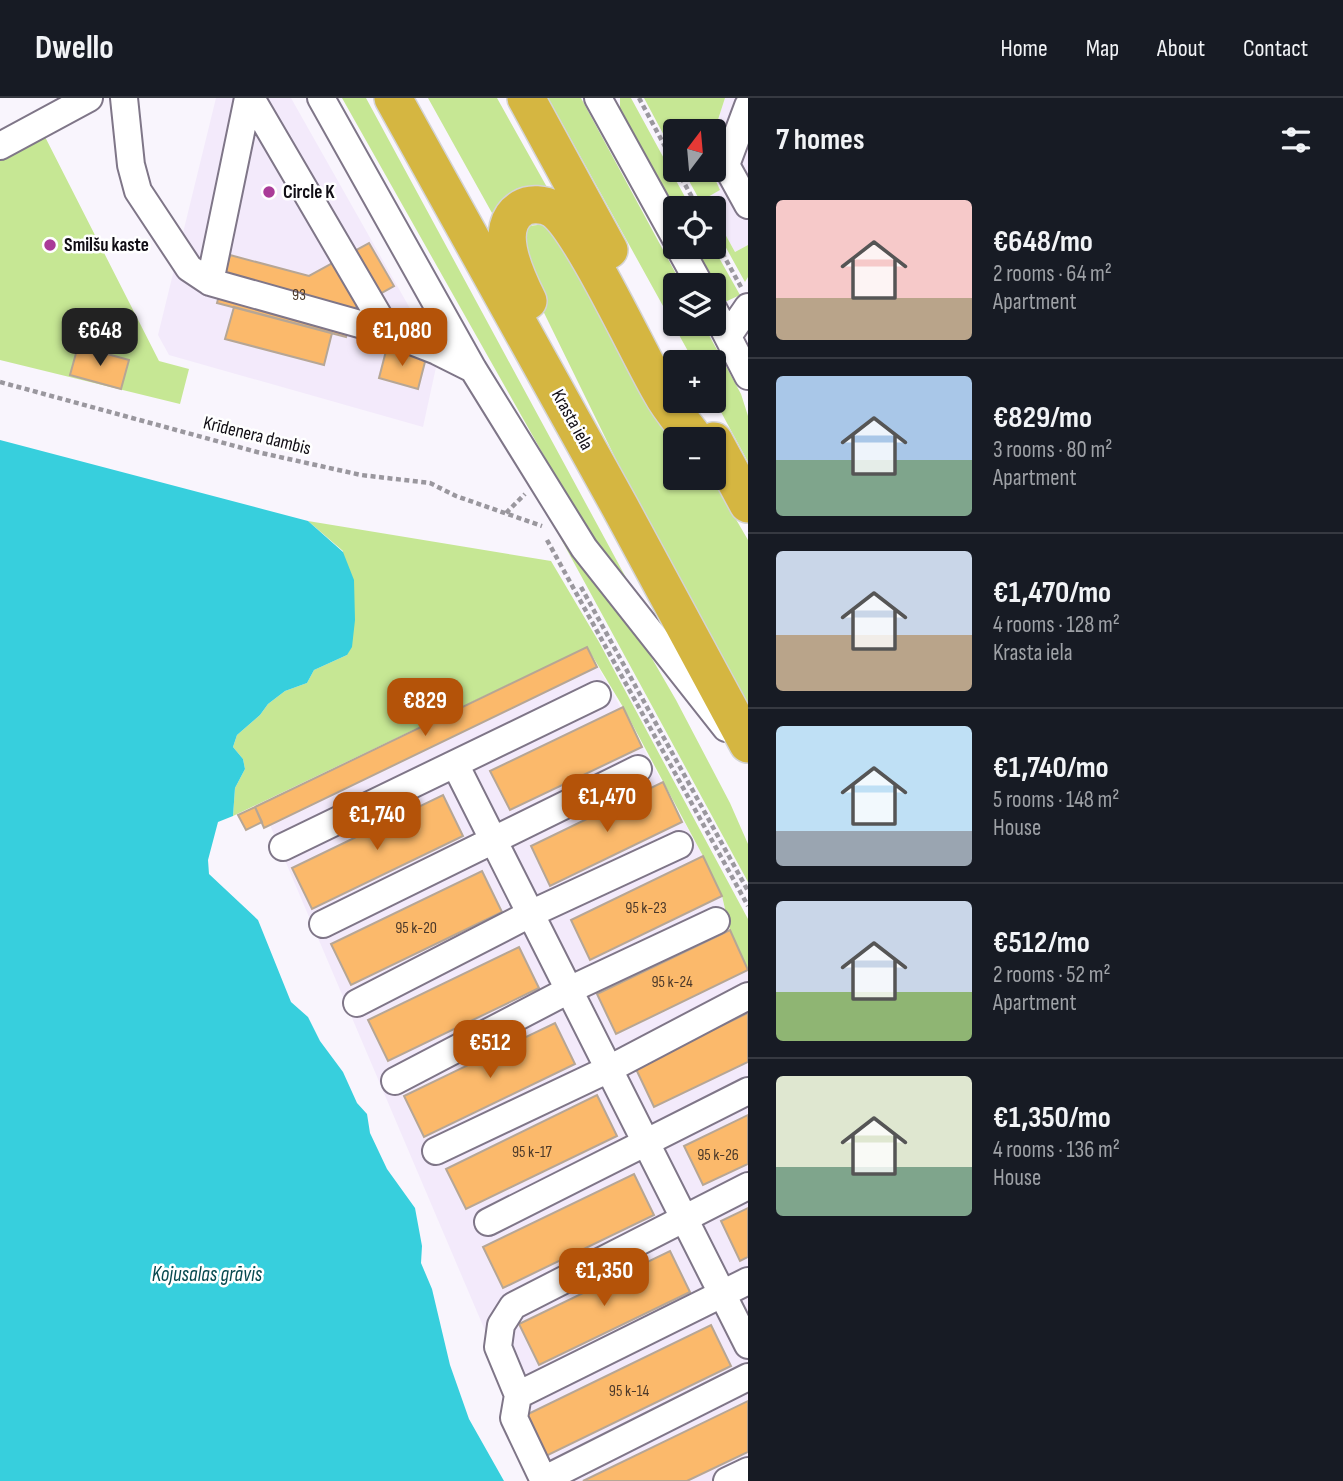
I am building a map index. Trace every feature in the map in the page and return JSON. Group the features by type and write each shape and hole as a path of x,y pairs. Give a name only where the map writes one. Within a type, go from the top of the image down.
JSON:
{"highway":[{"name":"Krasta iela","path":"393,98 748,744"},
{"path":"526,98 664,350"},
{"path":"620,507 594,428 521,286 510,259 509,225 519,210 527,206 544,206 554,209 565,222 662,394 686,427"},
{"path":"726,464 746,500"},
{"path":"726,477 746,500"}],"street":[{"path":"0,146 89,98"},
{"path":"124,98 131,164 138,191 189,268 210,282 388,332 438,351 473,369"},
{"path":"210,282 249,98"},
{"path":"249,98 388,332"},
{"path":"321,98 473,369 584,548 624,603 748,756"},
{"path":"605,103 663,214"},
{"path":"748,106 726,164 748,205"},
{"path":"728,335 745,298"},
{"path":"726,331 748,376"},
{"path":"283,847 597,695"},
{"path":"455,764 748,1345"},
{"path":"323,925 638,769"},
{"path":"357,1003 530,914 679,845"},
{"path":"395,1081 569,990 716,921"},
{"path":"436,1151 608,1069 748,996"},
{"path":"488,1222 748,1091"},
{"path":"748,1186 513,1306 502,1325 498,1347 518,1395 514,1418 544,1481 748,1377"},
{"path":"518,1395 748,1281"},
{"path":"727,1481 748,1471"}],"path":[{"path":"639,98 663,144"},
{"path":"725,259 745,298"},
{"name":"Krīdenera dambis","path":"0,382 271,455 361,475 430,483 456,496 548,529"},
{"path":"516,485 528,505"},
{"path":"506,513 529,490"},
{"path":"533,515 748,905"}],"shaded area":[{"name":"Circle K","path":"216,98 291,98 438,358 423,427 169,355 158,335"},
{"path":"725,98 748,98 748,245 735,252 726,236 726,196 709,196 719,190 716,182 726,182 726,119 718,119"},
{"path":"587,647 703,856 722,896 730,930 748,969 748,1481 555,1481 515,1401 261,804"}],"green space":[{"path":"342,98 366,98 630,585 582,523"},
{"path":"428,98 497,98 548,189 505,202 492,213"},
{"path":"548,98 581,98 663,250 663,259 668,259 676,273 663,273 663,306"},
{"path":"620,98 631,98 663,157 663,182 677,182 684,196 663,196 620,116"},
{"path":"644,98 725,98 718,119 663,119 663,134"},
{"name":"Smilšu kaste","path":"39,125 159,361 189,369 180,404 0,360 0,131"},
{"path":"690,182 716,182 720,190 710,196 697,196"},
{"path":"547,224 558,227 669,427 663,427 663,490 719,490 748,540 748,714 687,604 522,268 520,236 528,226"},
{"path":"726,236 735,252 748,245 748,277 745,282 726,248"},
{"path":"698,259 720,259 740,295 726,302 726,273 705,273"},
{"path":"680,336 710,336 717,350 687,350"},
{"path":"726,366 741,394 748,416 748,462 722,413 726,413"},
{"path":"537,495 643,643 676,700 730,803 748,844 748,882"},
{"path":"308,521 551,561 599,642 748,919 748,969 730,930 722,896 703,856 623,707 587,647 233,816 235,788 245,769 243,759 233,747 237,735 285,691 307,683 314,670 347,655 343,551"}],"water":[{"name":"Kojusalas grāvis","path":"0,440 308,521 343,552 354,580 355,620 352,647 347,655 314,670 307,683 285,691 268,704 260,715 237,735 233,747 243,759 245,769 235,788 233,816 218,822 208,860 209,874 258,920 291,1002 308,1017 320,1041 343,1072 357,1103 367,1114 370,1133 387,1169 415,1208 422,1246 421,1263 432,1289 450,1365 469,1419 504,1481 0,1481"}],"building":[{"path":"369,243 394,286 353,309 346,337 217,303 230,255 309,276"},
{"path":"234,307 332,333 324,365 225,339"},
{"path":"78,346 129,360 121,389 70,375"},
{"path":"387,347 426,358 418,389 379,378"},
{"path":"587,647 597,667 264,828 255,807"},
{"path":"623,707 642,747 510,810 490,771"},
{"path":"663,782 682,822 550,886 531,846"},
{"path":"443,795 463,836 312,909 292,868"},
{"path":"255,807 262,822 246,830 238,815"},
{"path":"703,856 722,896 590,960 571,920"},
{"path":"482,871 502,912 351,985 331,944"},
{"path":"730,930 748,970 616,1034 597,994"},
{"path":"519,947 539,988 388,1061 368,1020"},
{"path":"748,1013 748,1062 654,1107 635,1067"},
{"path":"555,1023 575,1064 424,1137 404,1096"},
{"path":"597,1095 617,1136 466,1209 446,1169"},
{"path":"748,1115 748,1164 703,1185 684,1146"},
{"path":"634,1174 654,1215 503,1288 483,1247"},
{"path":"748,1208 748,1257 740,1261 721,1221"},
{"path":"670,1251 690,1292 539,1365 519,1324"},
{"path":"711,1325 731,1366 546,1456 526,1415"},
{"path":"748,1401 748,1452 687,1481 583,1481"}],"place":[{"name":"Circle K","path":"269,192"},
{"name":"Smilšu kaste","path":"50,245"}]}
